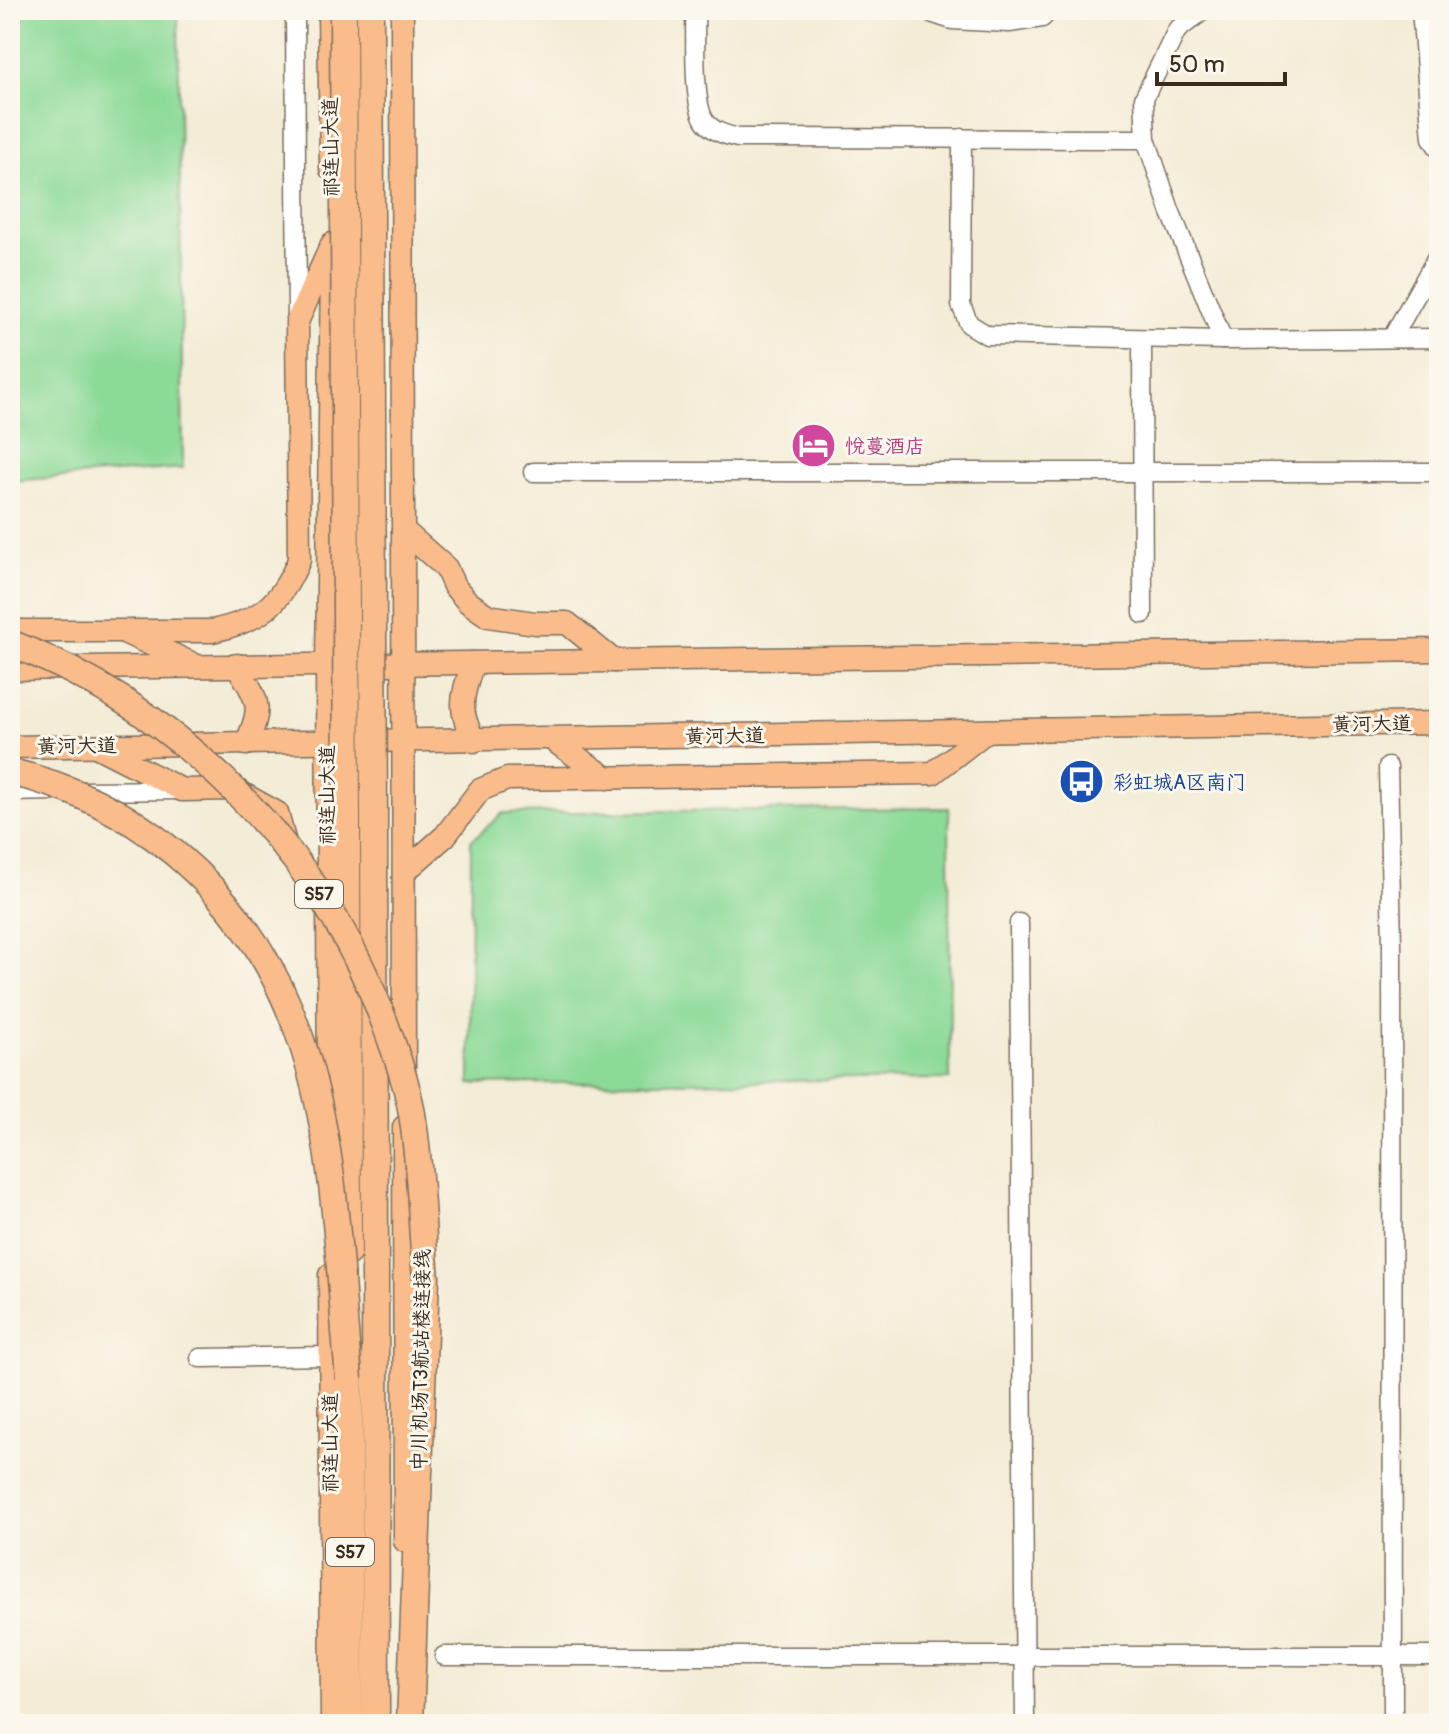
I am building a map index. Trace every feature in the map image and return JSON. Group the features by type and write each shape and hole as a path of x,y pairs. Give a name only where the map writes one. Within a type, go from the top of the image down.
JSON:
{"highway":[{"path":"343,10 349,1379"},
{"path":"370,10 376,1724"},
{"name":"中川机场T3航站楼连接线","path":"10,643 60,665 132,707 167,731 230,785 286,848 329,908 364,974 388,1031 412,1114 426,1278 408,1724"},
{"path":"10,772 80,795 163,843 225,902 268,963 296,1021 314,1083 330,1179 349,1379"},
{"name":"S57","path":"349,1379 350,1724"}],"main road":[{"name":"祁连山大道","path":"329,10 332,244 327,743 332,1724"},
{"path":"402,10 408,1724"},
{"path":"10,631 212,631 241,625 267,610 287,587 299,560 297,322 332,244"},
{"path":"403,530 446,568 454,586 468,602 488,616 535,623 567,623 614,661"},
{"path":"117,630 198,666"},
{"path":"10,669 1439,650"},
{"path":"473,663 463,695 463,718 474,741"},
{"path":"237,665 258,701 258,718 246,744"},
{"name":"黄河大道","path":"10,747 1439,723"},
{"path":"404,872 445,836 480,790 507,779 933,773 987,731"},
{"path":"553,740 607,778"},
{"path":"96,746 182,790 234,789 277,813 291,863"}],"street":[{"path":"295,10 297,322"},
{"path":"695,10 698,108 707,124 722,134 738,138 1146,139"},
{"path":"922,10 952,20 1009,23 1042,18 1049,10"},
{"path":"1204,10 1177,30 1144,98 1146,139 1170,210 1223,340"},
{"path":"1421,10 1432,138 1439,149"},
{"path":"962,138 961,305 969,324 987,335 1223,340 1439,338"},
{"path":"1392,338 1439,254"},
{"path":"1142,339 1143,614"},
{"path":"533,472 1439,472"},
{"path":"1388,767 1392,944 1393,1724"},
{"path":"10,792 182,790"},
{"path":"1019,923 1025,1724"},
{"path":"200,1358 330,1356"},
{"path":"444,1656 1439,1656"}],"green space":[{"path":"10,10 178,10 183,468 10,481"},
{"path":"949,808 950,1079 470,1084 471,841 503,813"}],"place":[{"name":"悦蔓酒店","path":"814,446"},
{"name":"彩虹城A区南门","path":"1082,782"}]}
